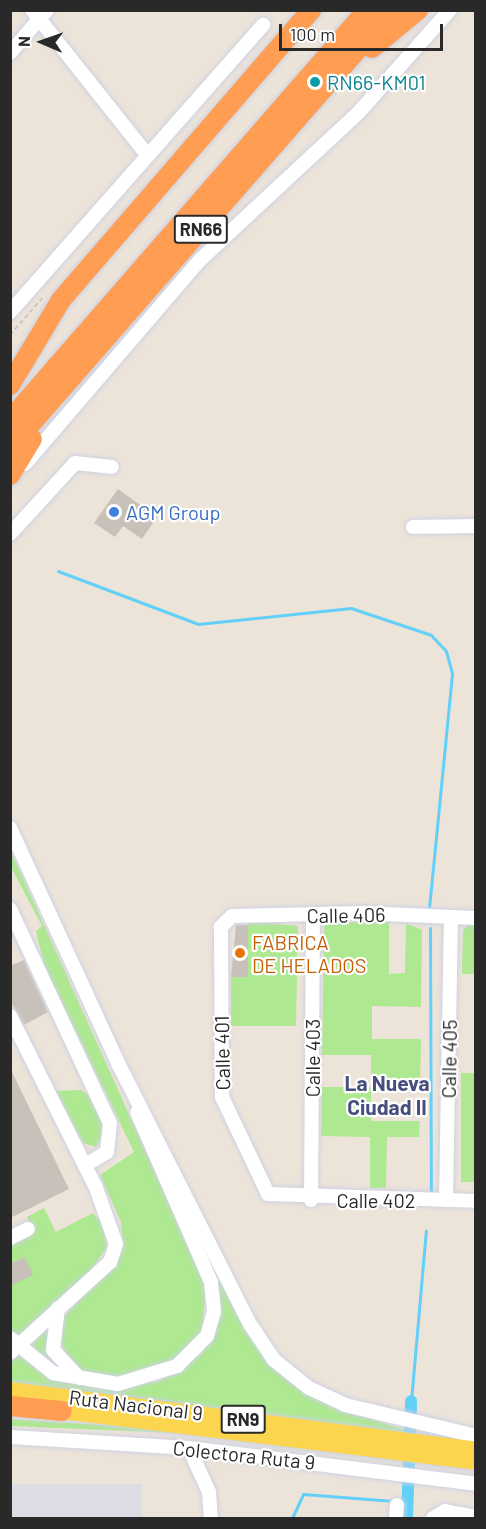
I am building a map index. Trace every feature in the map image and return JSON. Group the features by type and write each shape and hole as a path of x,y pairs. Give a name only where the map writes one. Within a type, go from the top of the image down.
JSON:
{"highway":[{"path":"10,385 75,282 311,10"},
{"name":"RN66","path":"10,420 367,10"},
{"name":"RN66","path":"10,448 392,10"},
{"path":"332,79 418,10"},
{"path":"10,475 72,375"},
{"path":"10,1408 62,1411"}],"main road":[{"name":"Ruta Nacional 9","path":"10,1390 476,1450"},
{"name":"Ruta Nacional 9","path":"62,1411 476,1462"}],"street":[{"path":"10,482 201,259 359,112 450,10"},
{"path":"10,53 39,14 148,156"},
{"path":"11,312 263,25"},
{"path":"10,534 75,463 112,467"},
{"path":"413,527 476,526"},
{"path":"10,828 119,1065 211,1282 214,1311 207,1336 177,1366 131,1383 84,1381 53,1373 13,1345 59,1306 115,1252 112,1226 85,1165 10,1016"},
{"path":"10,909 110,1123 107,1152 85,1165"},
{"name":"Calle 406","path":"221,927 232,916 476,918"},
{"name":"Calle 403","path":"311,1200 313,916"},
{"name":"Calle 405","path":"446,1200 451,918"},
{"name":"Calle 401","path":"221,927 222,1097 259,1184 278,1198"},
{"path":"119,1065 250,1324 274,1360 309,1388 345,1405 476,1436"},
{"name":"Calle 402","path":"278,1198 476,1202"},
{"path":"10,1238 28,1229"},
{"path":"59,1306 51,1329 53,1350 84,1381"},
{"name":"Colectora Ruta 9","path":"10,1437 189,1448 476,1484"},
{"path":"189,1448 221,1518"},
{"path":"208,1492 211,1518"},
{"path":"433,1518 445,1511 476,1517"}],"shaded area":[{"path":"11,1484 142,1484 142,1518 11,1518"}],"green space":[{"path":"10,849 206,1286 202,1334 180,1358 128,1379 85,1373 70,1361 61,1344 64,1317 115,1261 123,1244 121,1222 100,1175 134,1152 44,965 36,931 42,926 11,867"},
{"path":"248,921 298,926 296,1026 231,1026 231,977 248,976"},
{"path":"328,922 389,922 389,974 405,973 406,923 422,930 421,1007 372,1006 372,1039 421,1039 420,1088 371,1088 371,1121 420,1121 419,1137 387,1137 386,1188 370,1188 370,1137 321,1136 322,1087 371,1087 371,1055 322,1055 324,926"},
{"path":"470,923 475,924 475,974 462,974 463,930"},
{"path":"461,1073 475,1073 475,1182 461,1182"},
{"path":"81,1090 89,1095 106,1129 96,1147 83,1143 56,1091"},
{"path":"161,1161 249,1336 278,1371 330,1406 428,1437 11,1383 11,1360 18,1353 53,1378 104,1390 160,1381 203,1353 218,1317"},
{"path":"44,1208 56,1232 93,1213 101,1221 107,1247 89,1273 17,1340 11,1333 10,1244 34,1231 27,1217"},
{"path":"46,1330 48,1351 55,1365 30,1347"},
{"path":"10,1419 164,1429 176,1433 11,1426"}],"building":[{"path":"118,489 157,517 142,539 123,526 115,537 94,523"},
{"name":"FABRICA DE HELADOS","path":"236,925 248,925 248,977 231,977"},
{"path":"24,960 48,1012 24,1025 10,1000 10,966"},
{"path":"10,1068 69,1189 10,1218"},
{"path":"25,1257 33,1275 10,1286 10,1264"}],"waterway":[{"path":"58,571 198,624 351,608 431,635 446,651 452,674 429,907"},
{"path":"430,928 431,1193"},
{"path":"411,1401 426,1231"},
{"path":"407,1518 411,1401"},
{"path":"292,1518 303,1494 394,1501"}],"place":[{"name":"RN66-KM01","path":"315,82"},
{"name":"AGM Group","path":"114,512"},
{"name":"FABRICA DE HELADOS","path":"240,953"}],"district":[{"name":"La Nueva Ciudad II","path":"387,1095"}]}
